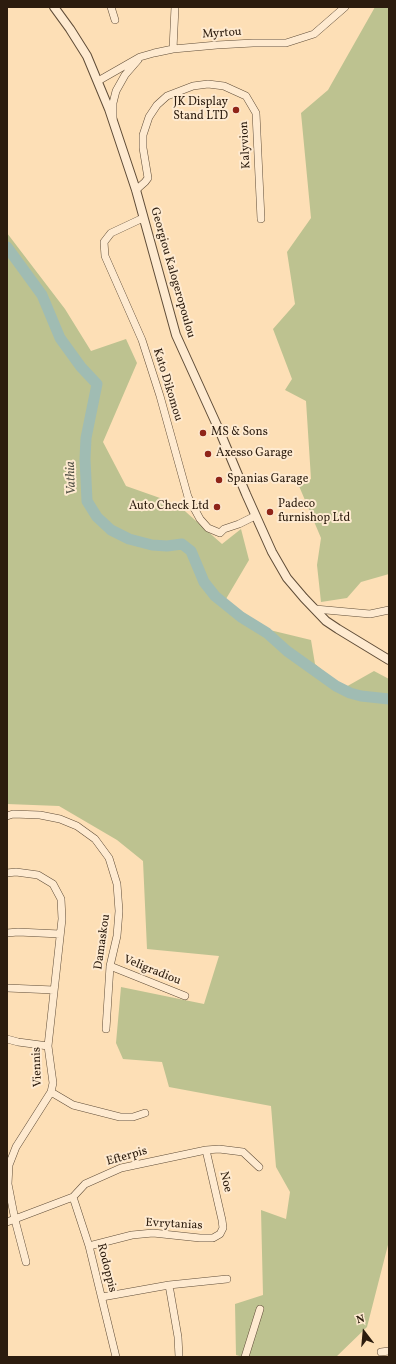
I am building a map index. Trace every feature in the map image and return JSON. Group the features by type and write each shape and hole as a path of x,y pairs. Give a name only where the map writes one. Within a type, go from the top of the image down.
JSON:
{"street":[{"name":"Georgiou Kalogeropoulou","path":"54,7 78,41 98,81 136,190 176,334 272,552 287,578 326,621 389,660"},
{"path":"111,7 115,20"},
{"path":"173,49 175,7"},
{"name":"Myrtou","path":"98,81 140,57 173,49 253,43 286,43 314,34 345,7"},
{"path":"113,121 113,103 116,91 125,75 140,57"},
{"name":"Kalyvion","path":"136,190 148,178 143,148 143,135 149,117 157,105 167,96 193,86 208,84 224,86 246,96 256,113 261,219"},
{"name":"Kato Dikomou","path":"143,218 111,233 104,242 105,256 142,340 160,396 188,497 200,519 208,528 220,533 255,516"},
{"path":"314,609 370,614 389,610"},
{"name":"Damaskou","path":"7,816 13,814 40,815 60,819 77,826 96,839 109,858 117,884 119,911 117,936 110,966 106,1029"},
{"name":"Viennis","path":"7,874 16,872 38,875 52,884 61,899 62,919 48,1046 53,1083 51,1092 16,1147 9,1165 8,1184 15,1220 26,1262"},
{"path":"7,933 18,932 60,934"},
{"name":"Veligradiou","path":"110,966 185,996"},
{"path":"7,988 54,990"},
{"path":"7,1039 48,1046"},
{"path":"51,1092 73,1105 120,1117 132,1117 145,1113"},
{"name":"Efterpis","path":"7,1222 73,1197 85,1184 121,1168 206,1150 219,1149 243,1152 259,1167"},
{"name":"Noe","path":"206,1150 222,1220"},
{"name":"Rodoppis","path":"73,1197 89,1246 116,1357"},
{"name":"Evrytanias","path":"89,1246 132,1235 153,1233 213,1238 220,1234 222,1220"},
{"path":"102,1297 169,1285 227,1279"},
{"path":"169,1285 178,1337 179,1357"},
{"path":"245,1357 260,1309"}],"green space":[{"path":"375,7 389,7 389,574 361,582 347,598 321,602 317,565 321,538 299,486 311,479 306,401 285,390 292,379 273,329 295,304 287,252 311,218 301,113 328,90"},
{"path":"7,233 65,309 91,351 126,339 137,363 103,442 126,486 177,504 222,544 241,529 249,560 223,604 245,624 311,640 315,664 344,688 374,671 389,679 389,1241 367,1327 336,1357 243,1357 236,1355 235,1304 263,1295 261,1210 286,1219 290,1192 276,1167 271,1106 169,1087 162,1062 123,1059 116,1043 121,987 204,1004 219,956 147,949 143,861 117,840 59,806 7,804"}],"waterway":[{"name":"Vathia","path":"7,247 42,295 60,338 81,367 97,384 86,438 85,459 87,501 97,517 111,530 129,539 152,545 167,546 182,544 191,551 204,582 215,596 241,617 267,633 287,651 336,686 350,693 361,696 389,699"}],"place":[{"name":"JK Display Stand LTD","path":"236,110"},
{"name":"MS & Sons","path":"203,433"},
{"name":"Axesso Garage","path":"208,454"},
{"name":"Spanias Garage","path":"219,480"},
{"name":"Auto Check Ltd","path":"217,507"},
{"name":"Padeco furnishop Ltd","path":"270,512"}]}
